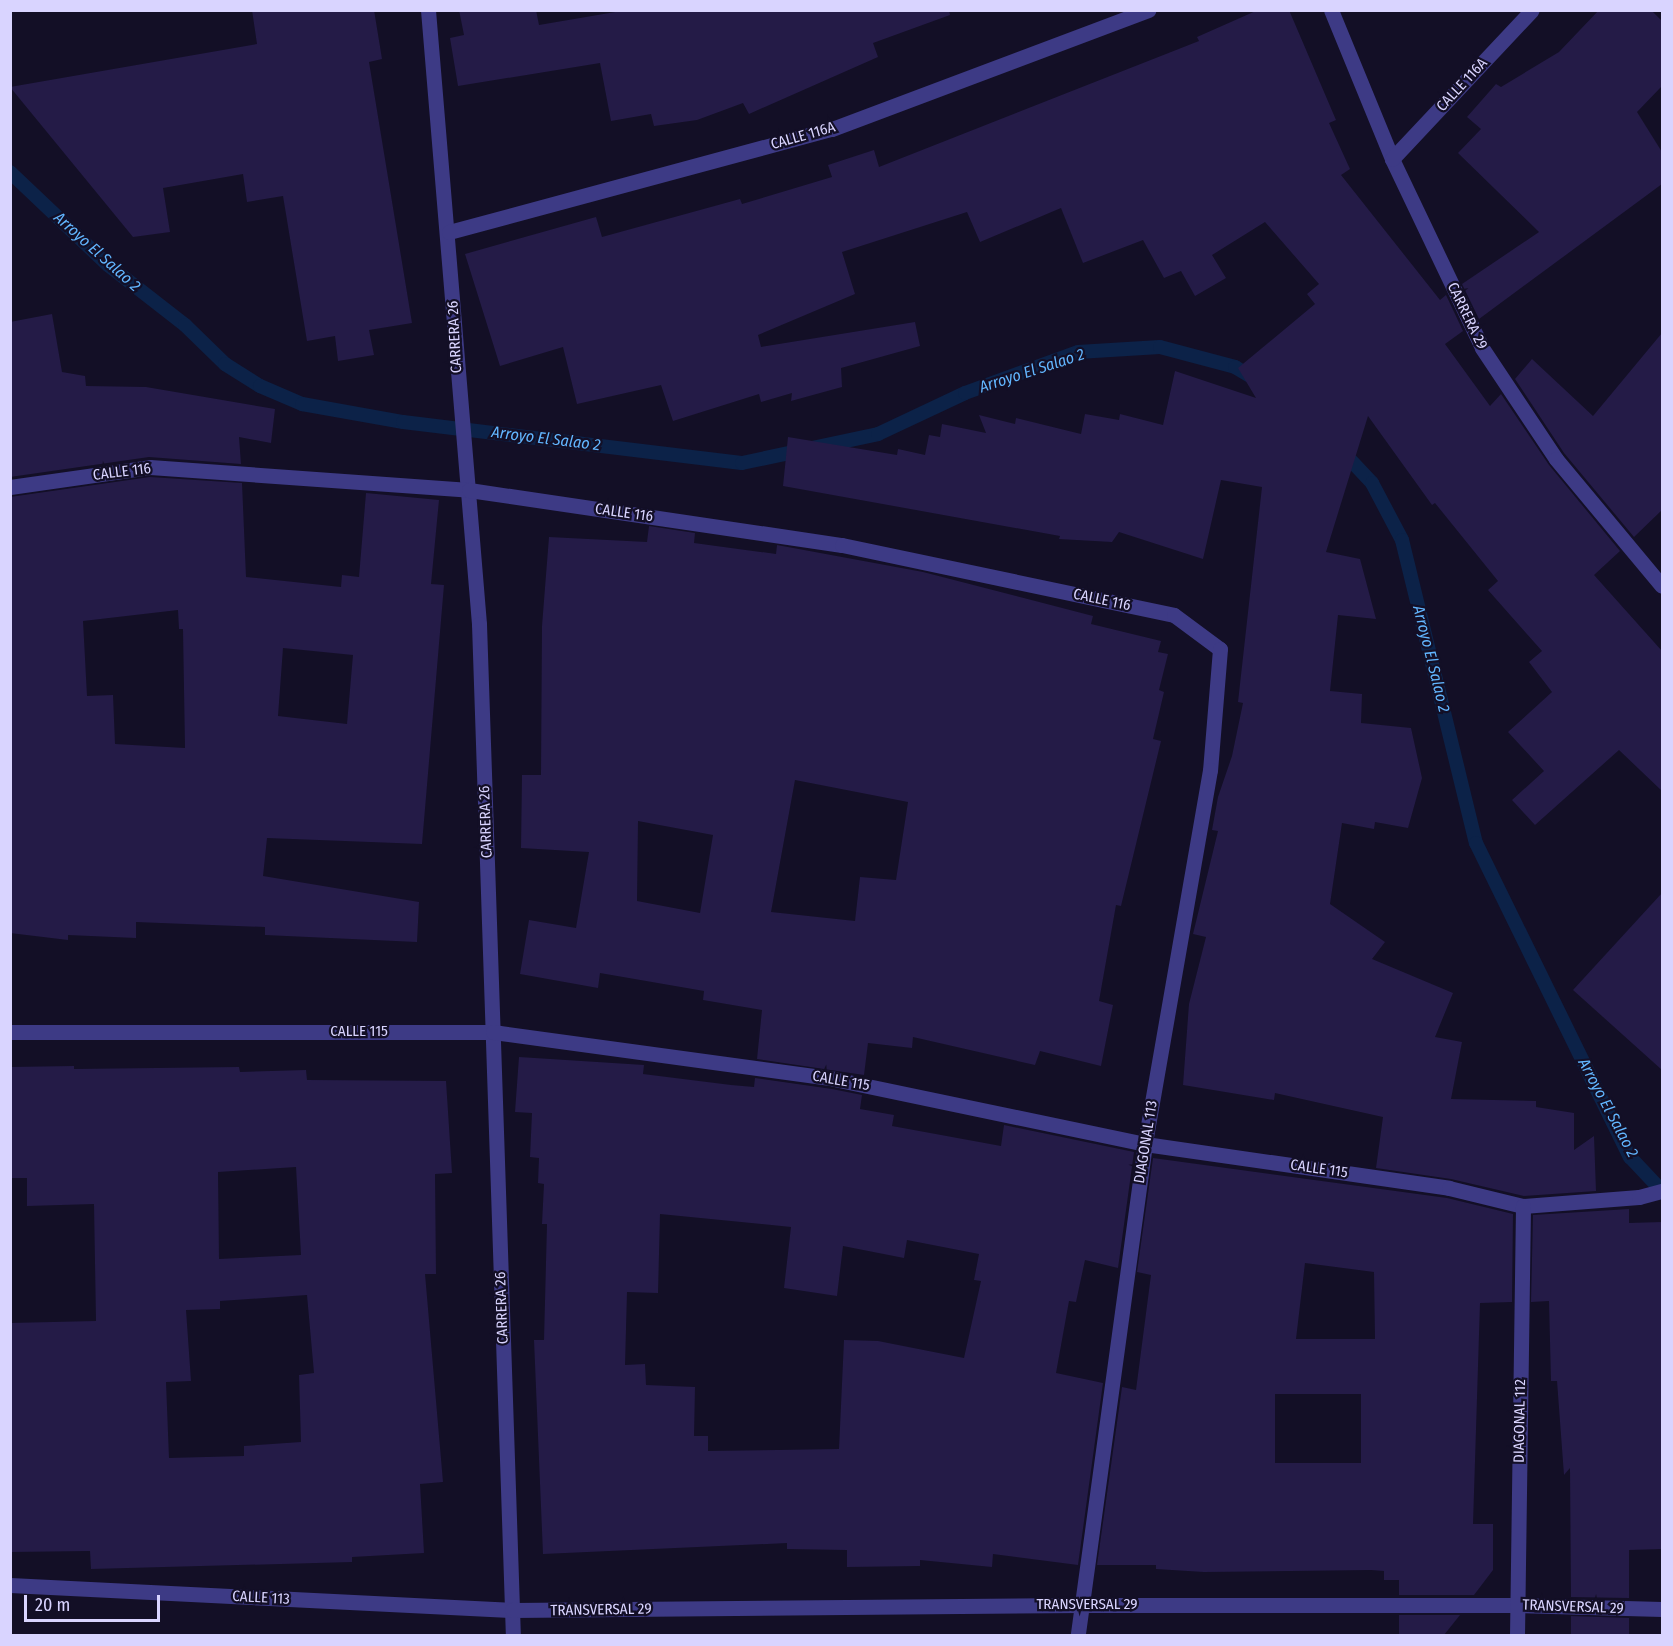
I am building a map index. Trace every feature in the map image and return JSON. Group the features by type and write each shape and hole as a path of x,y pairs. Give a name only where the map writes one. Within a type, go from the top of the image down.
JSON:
{"street":[{"name":"CARRERA 26","path":"428,10 449,232 457,383 466,447 479,624 513,1635"},
{"name":"CALLE 116A","path":"449,232 832,129 1148,10"},
{"name":"CARRERA 29","path":"1331,10 1392,159 1482,348 1556,459 1662,585"},
{"name":"CALLE 116A","path":"1392,159 1532,10"},
{"name":"CALLE 116","path":"10,488 150,467 469,490 877,552 1174,615 1220,649"},
{"name":"DIAGONAL 113","path":"1078,1635 1145,1144 1210,770 1220,649"},
{"name":"CALLE 115","path":"10,1032 493,1032 834,1079 1145,1144 1449,1188 1523,1206 1639,1197 1662,1191"},
{"name":"DIAGONAL 112","path":"1517,1635 1523,1206"},
{"name":"CALLE 113","path":"10,1585 512,1610"},
{"name":"TRANSVERSAL 29","path":"512,1610 1082,1605 1518,1605 1662,1609"}],"building":[{"path":"252,10 374,10 382,59 369,62 412,323 369,330 374,355 338,361 335,336 307,341 283,196 247,202 243,174 163,188 170,232 133,237 10,87 257,44"},
{"path":"459,10 536,10 539,25 627,10 949,10 950,15 873,43 878,57 749,114 743,103 697,120 654,126 651,114 611,121 600,63 458,86 450,38 464,35"},
{"path":"1258,10 1289,10 1336,120 1329,123 1350,169 1341,175 1440,300 1446,295 1463,331 1445,344 1490,406 1501,394 1549,465 1620,551 1594,575 1662,651 1662,791 1619,750 1535,825 1512,800 1544,771 1508,732 1552,692 1529,662 1542,651 1488,590 1498,581 1435,503 1432,505 1368,416 1326,552 1360,559 1376,619 1338,615 1330,691 1362,694 1361,723 1411,728 1422,778 1408,828 1375,822 1374,829 1342,823 1330,904 1385,942 1372,959 1453,993 1435,1037 1462,1042 1451,1099 1536,1101 1536,1107 1574,1113 1574,1150 1594,1136 1596,1191 1524,1196 1451,1179 1376,1168 1383,1117 1275,1093 1274,1100 1183,1085 1189,1004 1206,937 1193,934 1218,831 1212,830 1218,797 1232,756 1243,703 1238,702 1262,487 1221,480 1203,559 1119,532 1112,542 1059,539 1060,536 783,486 788,437 897,455 898,449 925,455 929,435 940,437 942,424 986,433 979,415 1015,424 1016,418 1081,434 1085,414 1119,420 1120,414 1163,425 1175,371 1256,398 1238,368 1315,304 1307,294 1319,284 1265,222 1212,255 1226,278 1195,296 1181,271 1164,278 1143,240 1083,263 1061,208 980,242 967,212 842,252 855,294 758,335 761,347 915,322 920,346 841,368 842,387 791,401 792,393 761,402 759,394 673,421 661,385 577,404 563,347 500,366 465,254 596,217 602,237 740,199 742,204 832,177 828,165 874,150 879,167 1199,41 1197,37"},
{"path":"1599,10 1651,10 1662,21 1662,86 1637,112 1662,152 1662,184 1479,319 1462,284 1539,232 1458,153 1481,129 1467,117 1496,84 1501,87 1559,52"},
{"path":"52,314 62,372 85,376 86,386 146,387 275,409 271,443 239,437 241,464 149,457 10,477 10,322"},
{"path":"1662,333 1662,510 1634,537 1564,453 1515,379 1532,359 1593,416"},
{"path":"150,477 242,483 246,577 341,587 342,575 359,577 366,493 439,500 431,584 444,585 422,844 267,838 263,876 419,902 417,942 265,935 265,927 136,922 136,938 68,935 68,940 10,933 10,497","holes":["178,610 179,629 183,629 185,748 115,744 113,695 87,696 83,621","283,648 353,655 347,724 278,716"]},
{"path":"649,526 695,533 694,543 776,554 777,545 923,572 1093,616 1091,624 1161,641 1158,652 1168,654 1159,690 1164,692 1153,739 1161,741 1121,906 1116,905 1099,1001 1113,1005 1101,1066 1040,1051 1035,1065 913,1037 912,1048 868,1043 864,1075 757,1059 762,1010 703,1000 704,991 600,973 598,988 520,974 529,920 576,928 589,852 521,848 522,775 541,775 542,626 549,537 647,542","holes":["795,780 908,802 896,880 860,877 855,921 771,912","638,821 713,835 700,913 637,901"]},
{"path":"1662,893 1662,1070 1573,990"},
{"path":"519,1057 644,1065 643,1074 754,1087 755,1078 862,1095 860,1109 894,1115 892,1126 1001,1146 1004,1125 1134,1152 1118,1268 1085,1260 1076,1302 1069,1301 1056,1373 1103,1383 1078,1565 993,1554 992,1567 920,1560 920,1566 847,1567 847,1550 787,1549 787,1543 543,1554 534,1340 544,1340 547,1224 542,1224 544,1184 538,1183 539,1158 530,1157 532,1113 515,1112","holes":["660,1214 791,1227 784,1288 837,1296 843,1246 904,1258 907,1240 979,1254 974,1280 981,1281 964,1358 878,1341 844,1340 839,1449 708,1451 708,1436 694,1436 695,1387 646,1385 645,1364 625,1365 627,1292 658,1293"]},
{"path":"74,1066 74,1069 239,1067 240,1072 306,1070 307,1080 446,1081 452,1173 435,1174 436,1274 425,1274 443,1482 420,1484 424,1553 352,1557 352,1562 91,1569 90,1551 10,1552 10,1323 96,1321 94,1204 27,1206 27,1178 10,1178 10,1067","holes":["296,1167 301,1255 219,1259 218,1172","307,1295 314,1373 299,1375 301,1442 244,1446 244,1456 169,1458 166,1382 191,1381 186,1310 220,1309 220,1301"]},
{"path":"1153,1158 1447,1198 1513,1214 1512,1302 1480,1303 1473,1524 1493,1524 1493,1570 1474,1595 1399,1595 1399,1580 1384,1580 1384,1571 1204,1572 1156,1569 1156,1565 1097,1565 1122,1387 1136,1390 1151,1275 1137,1272","holes":["1305,1263 1374,1272 1375,1339 1296,1339","1275,1394 1361,1394 1361,1463 1275,1463"]},
{"path":"1629,1209 1629,1223 1662,1222 1662,1549 1629,1550 1629,1598 1571,1597 1570,1468 1564,1475 1557,1381 1551,1381 1549,1301 1531,1302 1533,1215"},
{"path":"1399,1615 1460,1615 1444,1635 1399,1635"},
{"path":"1571,1616 1629,1618 1629,1635 1571,1635"}],"waterway":[{"name":"Arroyo El Salao 2","path":"10,172 108,265 185,325 225,364 260,386 302,404 403,422 742,463 878,434 965,393 1078,352 1160,347 1235,367 1253,378"},
{"name":"Arroyo El Salao 2","path":"1342,451 1372,483 1402,540 1476,843 1630,1157 1662,1191"}]}
